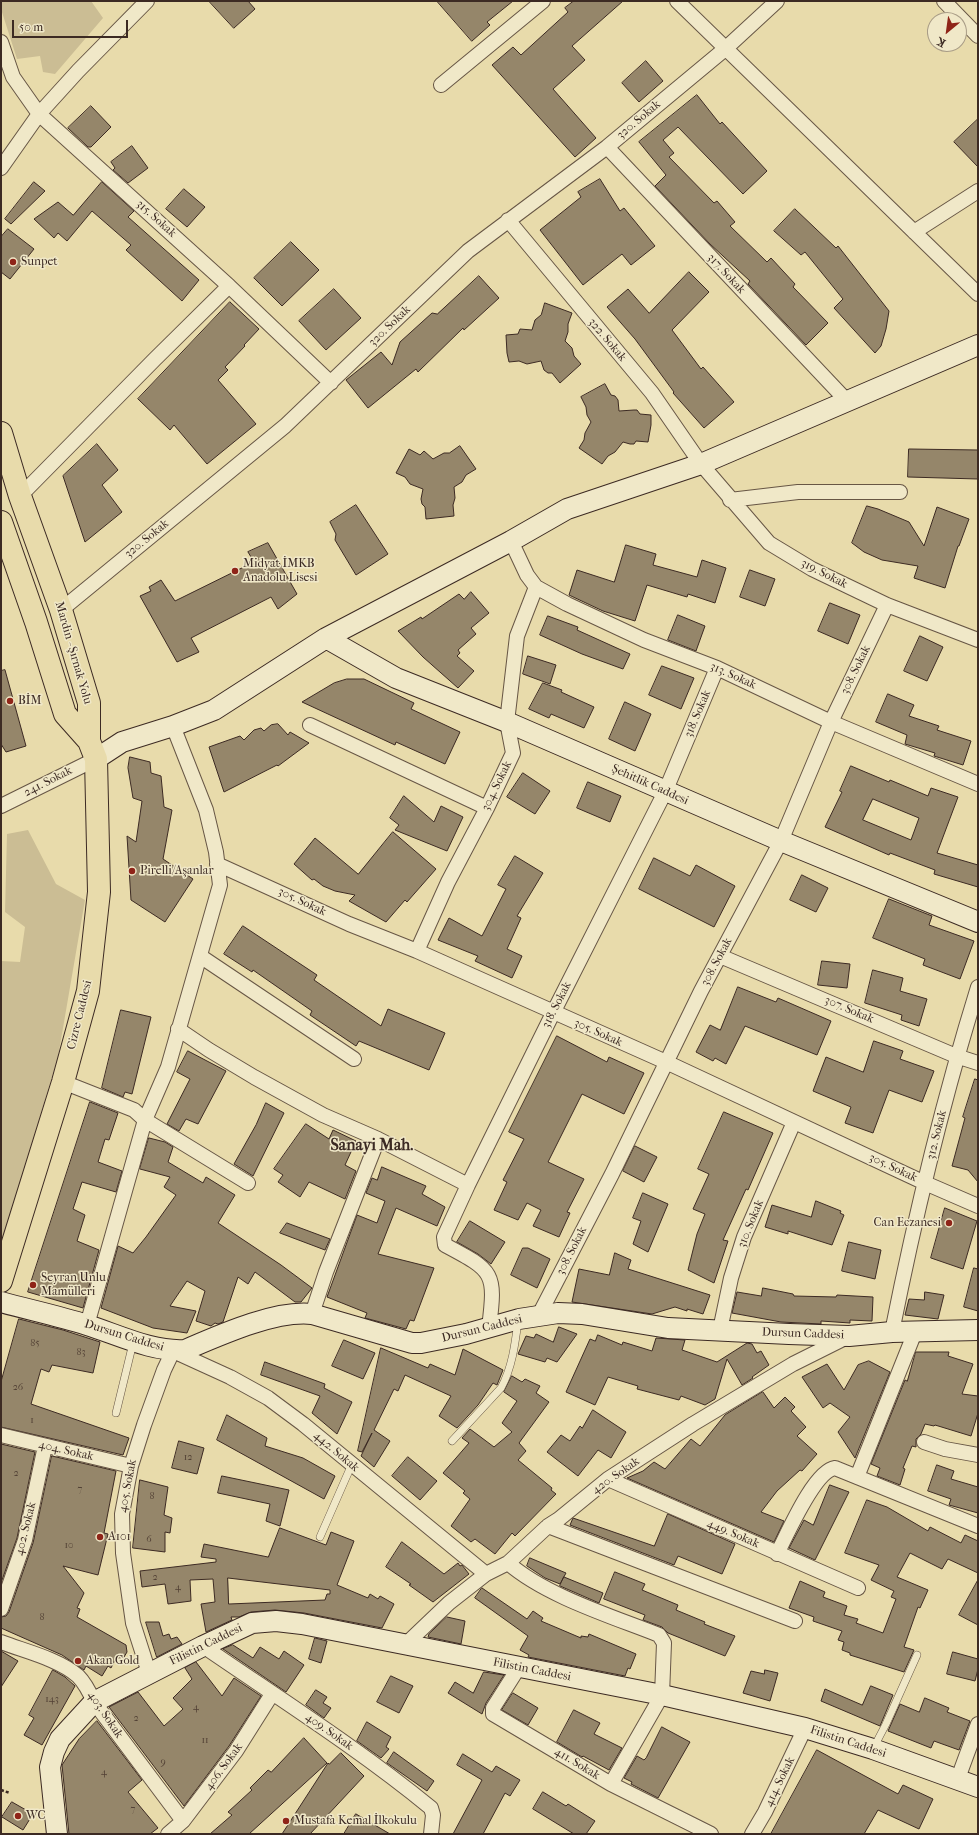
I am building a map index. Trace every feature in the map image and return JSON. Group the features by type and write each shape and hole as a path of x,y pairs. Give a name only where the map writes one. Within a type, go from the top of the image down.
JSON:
{"main road":[{"name":"Mardin - Şırnak Yolu","path":"1,433 20,496 61,610 89,703 92,750"},
{"name":"Mardin - Şırnak Yolu","path":"1,522 36,622 65,714 92,750"},
{"name":"Cizre Caddesi","path":"1,1281 63,1082 88,991 99,892 92,750"}],"street":[{"path":"1,168 39,114 78,70 147,1"},
{"path":"442,85 543,1"},
{"path":"677,1 978,294"},
{"name":"320. Sokak","path":"61,610 285,426 468,251 607,147 725,49 777,1"},
{"path":"944,1 978,36"},
{"name":"315. Sokak","path":"1,42 13,77 39,114 229,286 331,383"},
{"name":"317. Sokak","path":"607,147 846,400"},
{"path":"914,232 978,191"},
{"name":"322. Sokak","path":"508,220 652,393 701,464"},
{"path":"20,496 229,286"},
{"path":"92,750 173,726 214,710 326,638 511,542 567,509 701,464 846,400 978,345"},
{"name":"319. Sokak","path":"701,464 730,500 769,543 812,569 887,605 978,640"},
{"path":"730,500 798,492 900,492"},
{"name":"313. Sokak","path":"511,542 527,575 536,587 568,604 644,640 717,668 831,722 978,784"},
{"name":"304. Sokak","path":"416,951 448,882 487,808 513,752 507,722 517,636 536,587"},
{"name":"308. Sokak","path":"539,1315 612,1174 666,1062 720,956 781,841 831,722 887,605"},
{"name":"Şehitlik Caddesi","path":"326,638 396,678 507,722 665,792 978,922"},
{"name":"318. Sokak","path":"489,1328 492,1287 487,1272 477,1262 445,1245 444,1241 468,1185 665,792 717,668"},
{"path":"310,725 487,808"},
{"path":"87,1325 145,1120 168,1067 220,885 206,810 173,726"},
{"name":"241. Sokak","path":"1,806 92,750"},
{"name":"305. Sokak","path":"217,864 349,924 416,951 666,1062 925,1183 978,1206"},
{"path":"200,956 354,1059"},
{"name":"307. Sokak","path":"720,956 956,1056 978,1063"},
{"name":"312. Sokak","path":"892,1332 925,1183 956,1056 978,987"},
{"path":"178,1029 209,1050 322,1115 378,1139 468,1185"},
{"path":"63,1082 134,1110 145,1120 248,1183"},
{"name":"310. Sokak","path":"720,1330 731,1278 744,1237 794,1122"},
{"path":"312,1314 326,1272 378,1139"},
{"name":"Dursun Caddesi","path":"1,1302 87,1325 134,1341 173,1350 185,1350 214,1338 278,1316 301,1313 312,1314 412,1343 421,1343 489,1328 519,1319 558,1313 582,1314 668,1328 849,1336 892,1332 978,1330"},
{"path":"857,1477 915,1332"},
{"name":"420. Sokak","path":"405,1645 449,1603 486,1574 508,1563 548,1526 559,1519 608,1479 793,1364 849,1336"},
{"name":"442. Sokak","path":"173,1350 230,1377 268,1398 352,1464 486,1574"},
{"name":"405. Sokak","path":"149,1673 133,1623 123,1553 122,1514 131,1466 146,1418 173,1350"},
{"name":"404. Sokak","path":"1,1435 131,1466"},
{"path":"924,1442 945,1449 978,1455"},
{"name":"402. Sokak","path":"1,1610 25,1540 45,1446"},
{"path":"777,1554 811,1489 828,1471 835,1468 978,1526"},
{"name":"449. Sokak","path":"608,1479 777,1554 858,1588"},
{"path":"548,1526 795,1621"},
{"path":"508,1563 521,1574 552,1591 659,1636 664,1644 662,1695 611,1784"},
{"name":"Filistin Caddesi","path":"57,1834 50,1767 54,1752 60,1739 94,1702 149,1673 252,1623 276,1621 302,1624 662,1695 805,1728 873,1749 978,1787"},
{"name":"403. Sokak","path":"1,1642 60,1664 78,1676 87,1687 94,1702 183,1821"},
{"name":"409. Sokak","path":"203,1646 327,1730 394,1778 431,1808 433,1815 431,1834"},
{"name":"411. Sokak","path":"519,1667 492,1708 493,1714 611,1784 711,1834"},
{"name":"406. Sokak","path":"168,1834 183,1821 236,1751 272,1694"},
{"path":"958,1780 978,1724"},
{"name":"414. Sokak","path":"752,1834 765,1812 805,1728"}],"lane":[{"path":"452,1441 500,1388 506,1378 513,1357 519,1319"},
{"path":"116,1413 134,1341"},
{"path":"320,1537 352,1464"},
{"path":"873,1749 917,1655"}],"path":[{"path":"1,1790 10,1793"}],"shaded area":[{"path":"1,1 91,1 103,18 55,74 43,72 40,56 17,59 1,9"},
{"path":"28,830 56,884 85,900 58,1057 1,1245 1,961 20,962 25,927 5,912 7,834"}],"building":[{"path":"209,1 248,1 255,9 234,28"},
{"path":"437,1 513,1 487,22 490,25 472,41"},
{"path":"574,1 623,1 572,46 585,60 553,89 596,138 575,157 492,65 513,47 521,55 568,12 565,8"},
{"path":"646,61 663,81 639,102 622,83"},
{"path":"697,95 720,124 722,122 767,171 743,194 678,127 663,140 674,153 669,157 714,203 717,201 735,222 730,226 767,262 771,258 795,284 793,287 828,323 806,345 748,284 750,281 710,244 655,186 666,175 639,142"},
{"path":"91,106 111,127 91,147 88,147 68,128"},
{"path":"978,119 978,167 954,142"},
{"path":"132,146 148,168 128,183 113,170 115,168 111,162"},
{"path":"600,179 620,211 624,208 655,246 631,265 622,254 583,285 540,230 581,197 578,192"},
{"path":"34,182 45,191 11,224 5,219"},
{"path":"102,182 134,211 128,217 199,280 182,301 126,250 131,245 92,211 67,241 58,233 54,238 34,219 58,202 73,215"},
{"path":"184,189 205,207 187,227 166,209"},
{"path":"795,209 836,248 838,246 889,311 881,346 875,353 834,308 843,299 805,252 801,255 774,231"},
{"path":"8,229 34,249 10,279 1,272 1,237"},
{"path":"291,242 319,270 282,306 254,278"},
{"path":"689,272 709,292 672,330 701,369 703,367 734,402 704,428 673,393 674,392 635,339 607,307 628,289 649,313"},
{"path":"479,276 499,298 464,330 463,328 418,372 416,369 368,408 346,380 381,352 392,365 400,342 432,313 437,314"},
{"path":"334,289 361,318 326,350 299,321"},
{"path":"230,302 259,329 225,367 228,370 218,380 256,424 207,464 174,425 170,430 138,399"},
{"path":"545,303 572,313 568,324 568,332 565,341 572,348 574,356 581,364 560,383 552,373 548,373 544,370 541,361 527,364 519,361 509,362 507,353 506,335 518,334 520,329 532,330 535,320 541,315"},
{"path":"605,384 611,395 615,396 618,400 619,411 637,410 640,414 651,415 651,425 648,442 636,441 634,444 630,444 623,442 602,464 579,448 591,422 581,397"},
{"path":"97,444 118,470 102,485 122,512 85,542 63,476"},
{"path":"460,446 476,469 466,475 462,482 454,487 454,516 426,519 425,507 422,504 421,499 423,489 410,484 405,477 396,473 409,449 420,455 424,451 433,459 444,453 449,453"},
{"path":"909,449 978,450 978,479 908,477"},
{"path":"356,505 388,554 356,575 335,540 336,534 330,522"},
{"path":"867,506 909,522 924,546 937,507 969,519 958,546 945,588 914,578 918,566 882,560 864,552 852,543"},
{"path":"268,543 297,594 278,609 271,597 191,638 199,652 177,662 140,596 151,591 149,587 161,580 175,601 254,562 248,552"},
{"path":"626,545 656,554 653,565 697,577 702,560 726,568 715,603 688,594 687,597 647,585 635,621 603,611 569,595 577,570 614,582"},
{"path":"750,570 775,579 765,606 740,597"},
{"path":"471,592 489,613 471,628 476,634 458,650 460,653 457,656 474,671 458,688 423,657 398,631 421,617 422,619 459,594 464,599"},
{"path":"830,603 860,615 848,644 818,631"},
{"path":"678,615 705,626 696,651 668,640"},
{"path":"548,616 578,627 577,630 630,654 623,669 582,654 540,635"},
{"path":"920,636 943,647 927,681 904,671"},
{"path":"528,656 556,665 550,684 523,674"},
{"path":"662,666 694,678 681,709 649,695"},
{"path":"5,670 26,746 6,752 1,744 1,671"},
{"path":"347,679 364,679 414,703 411,709 460,732 445,764 396,742 395,745 302,702 334,683"},
{"path":"543,683 562,690 561,692 594,707 584,728 551,714 549,718 529,709"},
{"path":"888,694 914,705 909,716 939,726 937,730 971,741 963,765 934,756 935,753 905,744 907,735 876,722"},
{"path":"625,702 651,714 635,751 609,739"},
{"path":"278,724 288,735 290,732 309,743 278,766 277,765 224,792 209,747 240,736 244,740 254,730 261,728 264,731 271,725"},
{"path":"130,757 150,762 151,773 161,776 164,807 172,810 163,859 193,879 165,922 131,900 127,836 136,842 142,801 133,798 128,768"},
{"path":"851,766 928,796 931,788 958,797 937,853 978,865 978,887 934,874 935,870 890,853 889,855 825,827 842,792 840,791","holes":["873,799 919,818 911,840 863,820"]},
{"path":"523,773 550,791 535,814 507,797"},
{"path":"588,782 621,796 610,822 577,808"},
{"path":"404,796 434,822 441,806 463,817 447,851 395,830 399,825 390,818"},
{"path":"393,832 436,869 407,902 405,900 386,922 349,901 355,895 335,891 323,886 314,879 312,880 294,864 315,838 358,874"},
{"path":"515,856 543,873 517,916 521,918 507,949 522,956 512,978 475,961 478,956 438,940 449,918 482,936 506,889 498,885"},
{"path":"654,858 690,876 696,865 735,886 714,927 639,889"},
{"path":"802,875 828,888 816,912 790,900"},
{"path":"889,899 932,916 929,925 974,941 960,979 923,965 925,959 873,938"},
{"path":"243,926 317,975 314,980 381,1026 388,1009 445,1033 429,1070 359,1041 356,1046 310,1015 312,1011 253,970 252,972 224,954"},
{"path":"822,961 850,964 847,988 818,985"},
{"path":"873,970 903,978 900,991 927,999 919,1026 901,1020 902,1015 865,1003"},
{"path":"738,987 776,1002 778,998 831,1021 817,1055 745,1026 726,1064 715,1058 713,1061 696,1052 710,1025 720,1030"},
{"path":"121,1010 151,1017 132,1094 125,1092 123,1097 102,1088"},
{"path":"557,1036 607,1062 609,1057 644,1073 624,1114 582,1094 548,1162 584,1179 567,1212 570,1213 559,1237 533,1226 541,1210 527,1203 518,1220 494,1210 507,1182 503,1180 524,1139 509,1132"},
{"path":"874,1041 903,1051 900,1059 934,1071 922,1102 889,1090 873,1133 845,1123 851,1107 813,1091 826,1057 863,1072"},
{"path":"188,1051 226,1071 198,1124 186,1119 179,1131 167,1124 190,1079 177,1072"},
{"path":"975,1079 978,1080 978,1182 968,1170 952,1166 965,1118 963,1117"},
{"path":"90,1102 118,1113 109,1140 105,1139 98,1162 122,1171 116,1192 82,1182 73,1209 85,1215 77,1241 99,1250 83,1308 28,1292"},
{"path":"266,1103 284,1113 253,1176 234,1164 256,1125"},
{"path":"724,1112 773,1133 748,1190 746,1189 723,1240 728,1241 714,1283 688,1270 697,1234 705,1214 693,1209 709,1174 698,1169"},
{"path":"306,1124 329,1139 333,1130 356,1141 345,1165 356,1171 345,1199 309,1182 300,1197 278,1182 283,1175 274,1169"},
{"path":"149,1138 165,1142 173,1147 168,1162 203,1183 206,1177 235,1195 218,1223 281,1265 312,1288 301,1302 295,1302 255,1272 248,1284 238,1277 223,1322 218,1324 215,1323 211,1326 196,1321 205,1291 187,1281 170,1306 196,1311 187,1333 153,1328 101,1308 118,1246 133,1253 176,1195 164,1187 170,1177 140,1169"},
{"path":"635,1146 657,1157 644,1182 623,1171"},
{"path":"382,1167 426,1186 422,1194 445,1207 437,1226 396,1208 378,1254 434,1268 414,1321 410,1320 406,1329 365,1318 367,1313 327,1297 357,1215 377,1223 385,1201 366,1193 372,1178 377,1180"},
{"path":"643,1193 668,1204 648,1252 633,1244 641,1221 633,1218"},
{"path":"816,1201 841,1211 840,1213 844,1215 832,1245 788,1231 788,1234 765,1227 772,1205 811,1217"},
{"path":"945,1208 977,1221 963,1269 931,1258"},
{"path":"470,1221 505,1242 491,1264 478,1254 457,1242"},
{"path":"287,1223 330,1239 325,1250 280,1233"},
{"path":"849,1242 881,1250 875,1279 842,1271"},
{"path":"523,1248 528,1248 550,1259 537,1288 511,1275"},
{"path":"615,1253 631,1260 628,1269 710,1295 703,1314 675,1307 652,1314 572,1302 579,1269 609,1275"},
{"path":"974,1268 978,1269 978,1311 964,1307"},
{"path":"763,1288 793,1294 794,1296 836,1297 837,1295 873,1297 872,1321 850,1320 850,1323 821,1321 821,1324 781,1322 732,1313 737,1292 761,1296"},
{"path":"925,1292 944,1295 938,1319 905,1315 909,1299 924,1300"},
{"path":"19,1319 63,1330 100,1342 93,1373 52,1365 49,1372 41,1369 31,1404 129,1438 123,1455 1,1427 1,1382"},
{"path":"559,1327 577,1334 557,1362 547,1358 545,1362 518,1354 526,1336 534,1338 536,1334 553,1342"},
{"path":"598,1335 622,1345 623,1342 652,1351 656,1338 685,1340 682,1350 717,1362 747,1343 752,1344 757,1353 761,1351 769,1365 742,1385 727,1359 715,1399 705,1405 681,1396 679,1400 637,1389 638,1386 608,1377 595,1405 566,1392 590,1339 595,1341"},
{"path":"344,1340 375,1353 363,1379 332,1366"},
{"path":"381,1348 428,1368 430,1364 455,1375 463,1349 503,1370 497,1385 493,1383 478,1405 457,1428 439,1416 451,1396 405,1375 398,1391 394,1389 374,1430 390,1441 374,1467 361,1456 372,1433 362,1452 358,1451"},
{"path":"916,1352 949,1352 948,1356 973,1364 962,1394 978,1396 978,1413 971,1436 935,1425 925,1424 921,1434 916,1439 916,1447 912,1446 903,1468 905,1469 900,1485 877,1476 880,1468 871,1464 905,1380 907,1381"},
{"path":"869,1361 890,1372 855,1458 838,1432 850,1417 830,1403 823,1408 802,1377 827,1364 844,1390 858,1365"},
{"path":"265,1362 325,1384 324,1388 352,1402 337,1434 312,1413 320,1396 261,1375"},
{"path":"512,1376 522,1382 525,1379 540,1386 536,1393 549,1402 519,1443 526,1451 518,1460 552,1488 551,1490 556,1494 515,1536 512,1533 495,1554 475,1539 471,1542 451,1526 470,1499 463,1493 465,1491 443,1473 469,1443 462,1438 470,1429 494,1447 512,1432 502,1423 517,1401 504,1392"},
{"path":"763,1392 774,1408 785,1397 795,1407 791,1411 806,1427 797,1436 817,1454 802,1471 800,1470 777,1491 761,1512 784,1521 774,1542 627,1478 643,1471 654,1462 665,1469 691,1439 700,1446 725,1415"},
{"path":"593,1410 626,1432 611,1458 598,1450 578,1476 547,1452 561,1435 570,1441 580,1426 582,1428"},
{"path":"227,1415 267,1438 265,1446 303,1458 335,1476 324,1499 217,1440"},
{"path":"179,1441 204,1448 197,1474 172,1468"},
{"path":"1,1444 35,1452 17,1538 1,1583"},
{"path":"52,1456 116,1471 104,1533 108,1534 98,1575 63,1566 84,1593 77,1608 80,1609 77,1617 126,1645 127,1652 121,1662 116,1658 111,1668 108,1666 102,1676 86,1666 84,1670 62,1655 1,1628 1,1617 6,1616 9,1612 33,1543"},
{"path":"408,1457 437,1481 420,1500 392,1476"},
{"path":"937,1465 954,1471 951,1479 978,1487 978,1513 949,1505 951,1499 928,1491"},
{"path":"222,1476 289,1490 280,1526 266,1521 270,1504 218,1493"},
{"path":"140,1480 168,1487 164,1515 172,1518 170,1533 165,1532 165,1552 133,1548"},
{"path":"830,1485 849,1492 815,1560 789,1548 804,1520 813,1525"},
{"path":"867,1500 887,1507 928,1531 930,1527 961,1543 965,1535 978,1541 978,1573 948,1559 942,1569 910,1553 897,1577 928,1590 920,1608 918,1607 904,1647 914,1650 904,1672 850,1655 850,1653 842,1650 844,1642 838,1640 842,1631 813,1621 814,1617 789,1608 800,1581 825,1592 823,1597 847,1606 844,1615 858,1619 856,1623 883,1633 896,1599 891,1597 894,1591 871,1580 879,1565 845,1553"},
{"path":"668,1514 735,1544 722,1574 678,1556 674,1565 570,1525 573,1518 654,1546"},
{"path":"280,1528 326,1545 331,1532 354,1541 337,1585 368,1598 370,1594 378,1599 380,1596 394,1604 382,1628 304,1613 275,1610 251,1612 239,1617 231,1617 232,1620 206,1632 201,1604 215,1602 213,1579 190,1580 191,1601 168,1604 165,1584 142,1587 140,1571 216,1562 216,1559 201,1557 204,1544 268,1557","holes":["228,1578 330,1590 330,1594 327,1594 325,1600 229,1604"]},
{"path":"402,1542 444,1574 458,1563 460,1566 462,1565 469,1574 433,1602 409,1585 411,1584 386,1567"},
{"path":"530,1558 566,1573 560,1584 545,1578 527,1566"},
{"path":"615,1572 645,1584 642,1590 678,1605 676,1610 705,1622 704,1624 735,1636 725,1656 668,1633 662,1627 643,1620 645,1615 604,1599"},
{"path":"564,1577 603,1593 599,1603 560,1586"},
{"path":"978,1580 978,1625 959,1615"},
{"path":"482,1588 527,1619 533,1611 543,1618 541,1621 581,1638 581,1636 588,1637 589,1634 636,1654 630,1669 628,1668 625,1676 528,1657 529,1655 520,1650 528,1636 475,1598"},
{"path":"447,1617 465,1621 461,1644 428,1637 429,1634"},
{"path":"146,1622 159,1622 163,1636 169,1634 171,1639 177,1637 182,1644 157,1657"},
{"path":"315,1638 327,1641 321,1663 309,1659"},
{"path":"233,1645 253,1658 260,1647 279,1659 284,1651 304,1665 286,1692 223,1649"},
{"path":"1,1651 18,1661 1,1687"},
{"path":"953,1652 978,1659 978,1669 975,1681 947,1674"},
{"path":"196,1662 222,1696 234,1678 261,1696 229,1746 184,1806 109,1707 138,1692 164,1726 183,1709 173,1698 192,1679 185,1668"},
{"path":"53,1670 65,1677 75,1686 42,1745 24,1735 34,1718 29,1715"},
{"path":"765,1670 778,1673 770,1701 743,1693 751,1671 764,1674"},
{"path":"484,1672 504,1675 486,1703 482,1714 448,1693 455,1682 473,1693"},
{"path":"391,1676 413,1686 399,1713 377,1702"},
{"path":"871,1686 893,1695 880,1726 821,1701 825,1689 862,1705"},
{"path":"316,1690 327,1697 323,1703 331,1708 324,1718 306,1705"},
{"path":"513,1693 538,1708 528,1725 502,1710"},
{"path":"925,1698 949,1708 947,1712 970,1721 959,1750 934,1741 931,1748 888,1731 900,1704 919,1712"},
{"path":"574,1710 600,1723 594,1734 622,1748 609,1770 583,1756 582,1757 557,1742"},
{"path":"97,1721 142,1780 128,1792 158,1828 150,1834 69,1834 62,1765 79,1739"},
{"path":"367,1722 391,1737 386,1747 389,1749 381,1758 357,1741"},
{"path":"662,1727 690,1742 658,1798 631,1784 632,1782 624,1778 637,1756 644,1760 646,1758"},
{"path":"304,1738 327,1763 249,1834 210,1834 232,1815 228,1812 252,1790 250,1788 268,1770 271,1772"},
{"path":"817,1750 898,1794 903,1785 933,1799 919,1829 878,1810 864,1834 771,1834"},
{"path":"394,1752 434,1781 427,1791 387,1763"},
{"path":"341,1753 364,1776 310,1834 282,1834 328,1763 329,1764"},
{"path":"463,1754 492,1772 496,1766 520,1780 510,1796 505,1793 483,1834 453,1834 482,1780 457,1765"},
{"path":"543,1792 566,1806 568,1804 595,1821 586,1834 574,1834 533,1809"},
{"name":"WC","path":"12,1802 33,1814 23,1830 2,1817"},
{"path":"356,1814 390,1834 344,1834"}],"place":[{"name":"Sunpet","path":"13,262"},
{"name":"Midyat İMKB Anadolu Lisesi","path":"235,571"},
{"name":"BİM","path":"10,701"},
{"name":"Pirelli/Aşanlar","path":"132,871"},
{"name":"Can Eczanesi","path":"949,1223"},
{"name":"Seyran Unlu Mamülleri","path":"33,1285"},
{"name":"A101","path":"100,1537"},
{"name":"Akan Gold","path":"78,1661"},
{"name":"WC","path":"18,1816"},
{"name":"Mustafa Kemal İlkokulu","path":"286,1821"}],"district":[{"name":"Sanayi Mah.","path":"372,1146"}]}
